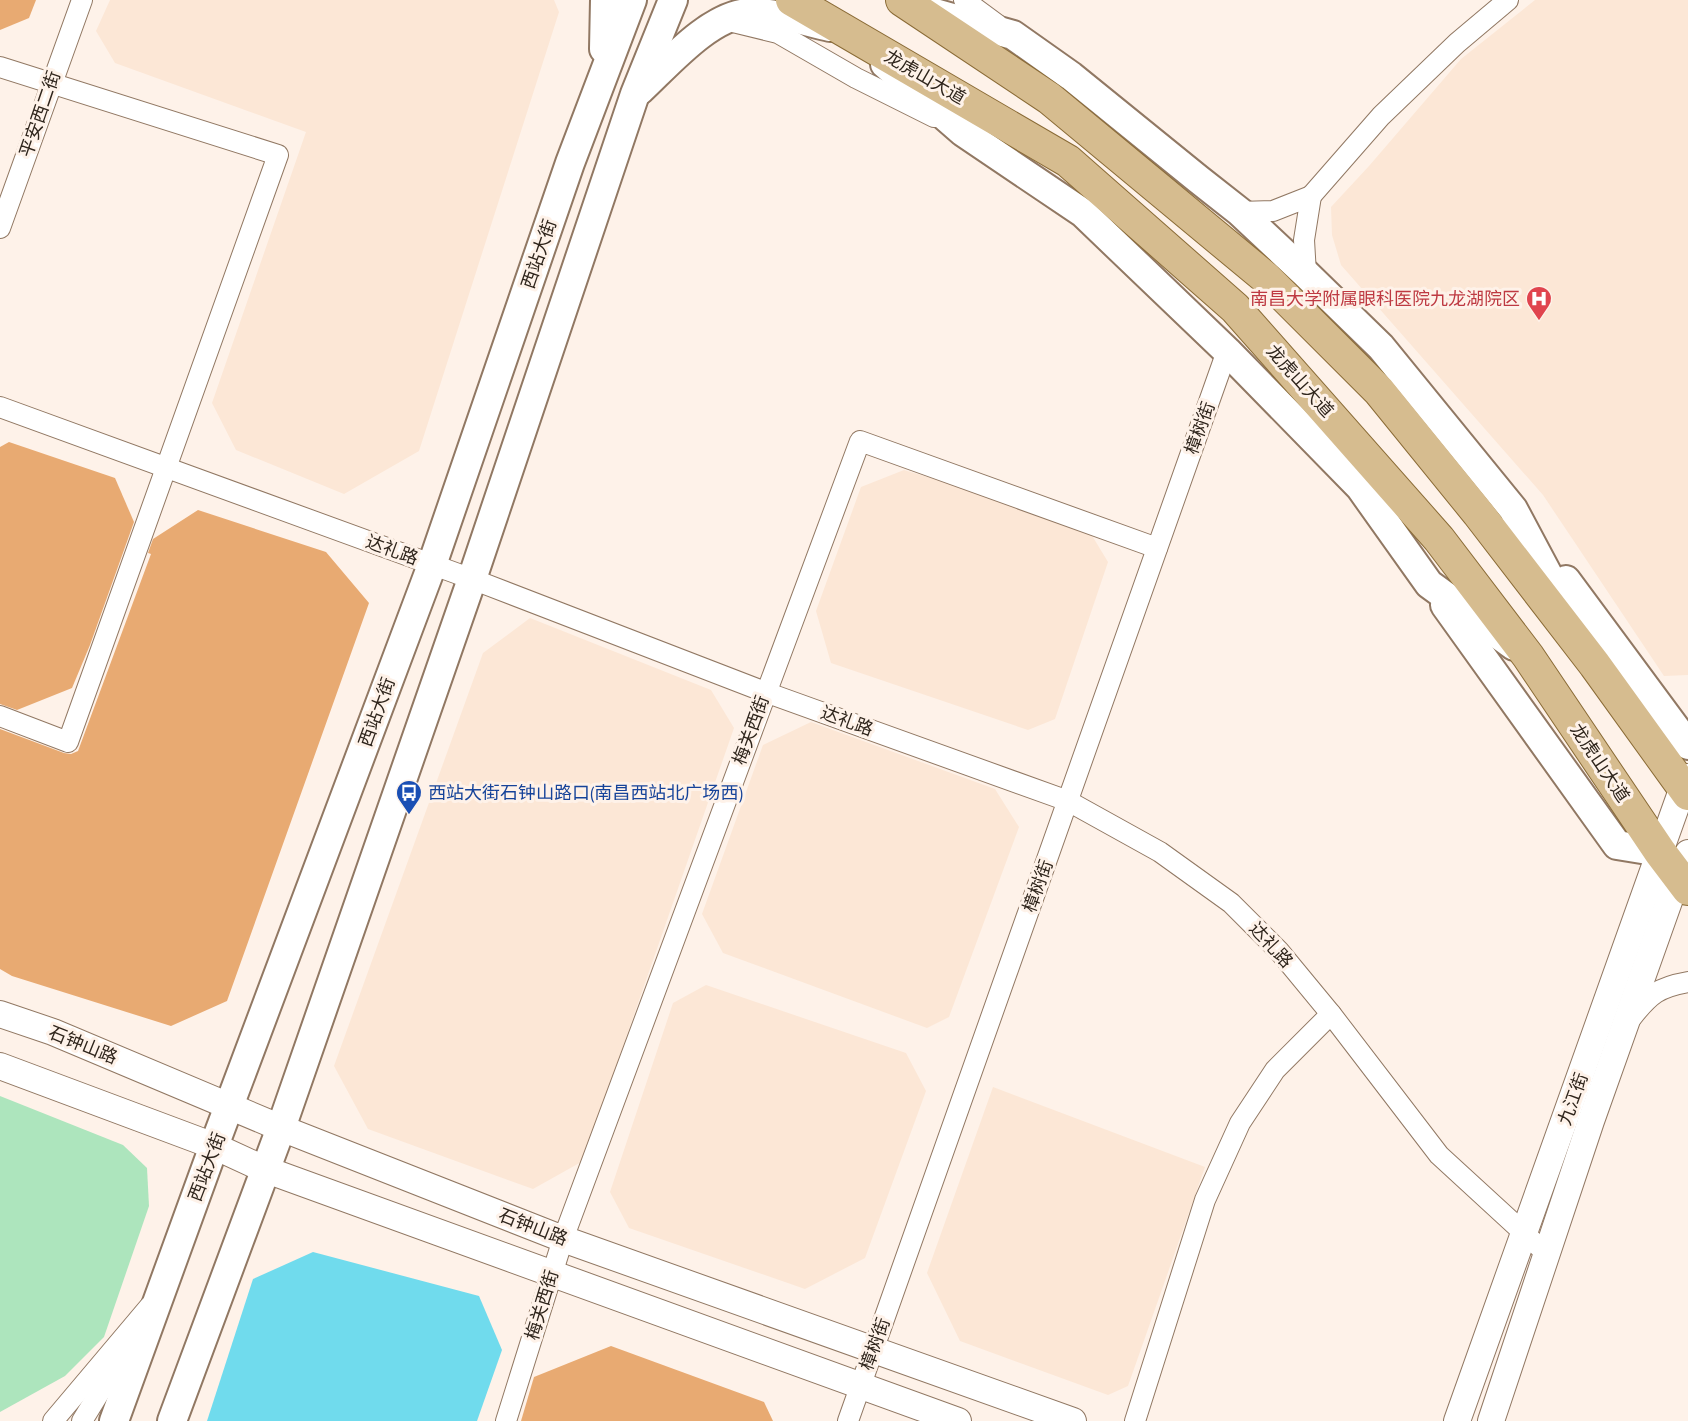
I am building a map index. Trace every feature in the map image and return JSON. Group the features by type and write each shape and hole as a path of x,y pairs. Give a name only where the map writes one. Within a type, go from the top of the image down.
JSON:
{"main road":[{"path":"570,163 604,52 605,0"},
{"name":"西站大街","path":"114,1421 214,1146 432,565 570,163 632,0"},
{"path":"172,1421 281,1128 472,579 635,94 673,0"},
{"name":"龙虎山大道","path":"792,0 1068,161 1235,308 1439,539 1528,656 1679,867"},
{"path":"910,4 1013,35 1071,76 1240,212 1306,274 1381,346 1513,508 1688,745"},
{"path":"910,4 1049,98 1266,278 1379,391 1478,513 1686,786"},
{"path":"635,94 694,40 723,20 747,13 777,15 846,31 963,132 1083,213 1227,351 1360,488 1617,846 1679,867"},
{"path":"1513,508 1595,665"},
{"path":"1429,584 1528,656"}],"street":[{"name":"平安西二街","path":"0,228 50,83 82,0"},
{"path":"964,0 1013,35"},
{"path":"1240,212 1273,211 1311,195 1381,116 1456,43 1508,0"},
{"path":"723,20 777,33 856,78 963,132"},
{"path":"0,67 278,155 68,742 0,716"},
{"path":"1306,274 1304,240 1311,195"},
{"name":"樟树街","path":"848,1421 1227,351"},
{"name":"达礼路","path":"0,407 472,579 765,692 1068,801 1160,852 1231,903 1279,951 1331,1014 1439,1155 1548,1255"},
{"name":"梅关西街","path":"506,1421 564,1239 860,441 1157,548"},
{"name":"九江街","path":"1491,1421 1679,867 1686,786"},
{"name":"九江街","path":"1457,1421 1525,1233 1679,867"},
{"path":"1625,1026 1648,996 1671,985 1688,982"},
{"path":"0,1000 53,1032"},
{"name":"石钟山路","path":"0,1014 53,1032 281,1128 564,1239 1073,1421"},
{"path":"1135,1421 1205,1200 1240,1123 1275,1070 1331,1014"},
{"path":"0,1066 214,1146 264,1169 958,1421"},
{"path":"52,1421 158,1298"},
{"path":"82,1421 158,1298"}],"shaded area":[{"path":"110,0 554,0 559,12 419,451 344,494 236,450 212,403 306,132 115,63 96,31"},
{"name":"南昌大学附属眼科医院九龙湖院区","path":"1535,0 1688,0 1688,675 1664,676 1543,495 1341,265 1332,235 1331,207 1461,59"},
{"path":"904,470 1085,524 1108,562 1055,719 1028,730 831,663 816,611 861,487"},
{"path":"530,618 711,690 734,728 583,1161 533,1189 368,1129 334,1066 483,653"},
{"path":"811,722 995,789 1019,827 949,1017 927,1028 723,953 702,914 763,745"},
{"path":"706,985 906,1053 926,1091 865,1258 805,1289 629,1228 610,1192 673,1003"},
{"path":"993,1087 1205,1167 1128,1386 1108,1395 960,1341 927,1273"}],"green space":[{"path":"0,1096 123,1145 147,1168 149,1206 104,1337 65,1376 0,1412"}],"water":[{"path":"313,1252 479,1296 502,1350 477,1421 207,1421 253,1279"}],"building":[{"path":"0,0 36,0 29,18 0,30"},
{"path":"9,442 115,478 134,522 90,645 72,688 17,710 0,704 0,447"},
{"path":"198,510 326,552 369,603 227,1001 171,1026 12,976 0,969 0,729 64,753 71,754 78,751 151,554 148,553 153,539"},
{"path":"611,1346 764,1402 773,1421 521,1421 534,1377"}],"place":[{"name":"南昌大学附属眼科医院九龙湖院区","path":"1539,322"},
{"name":"西站大街石钟山路口(南昌西站北广场西)","path":"409,816"}]}
